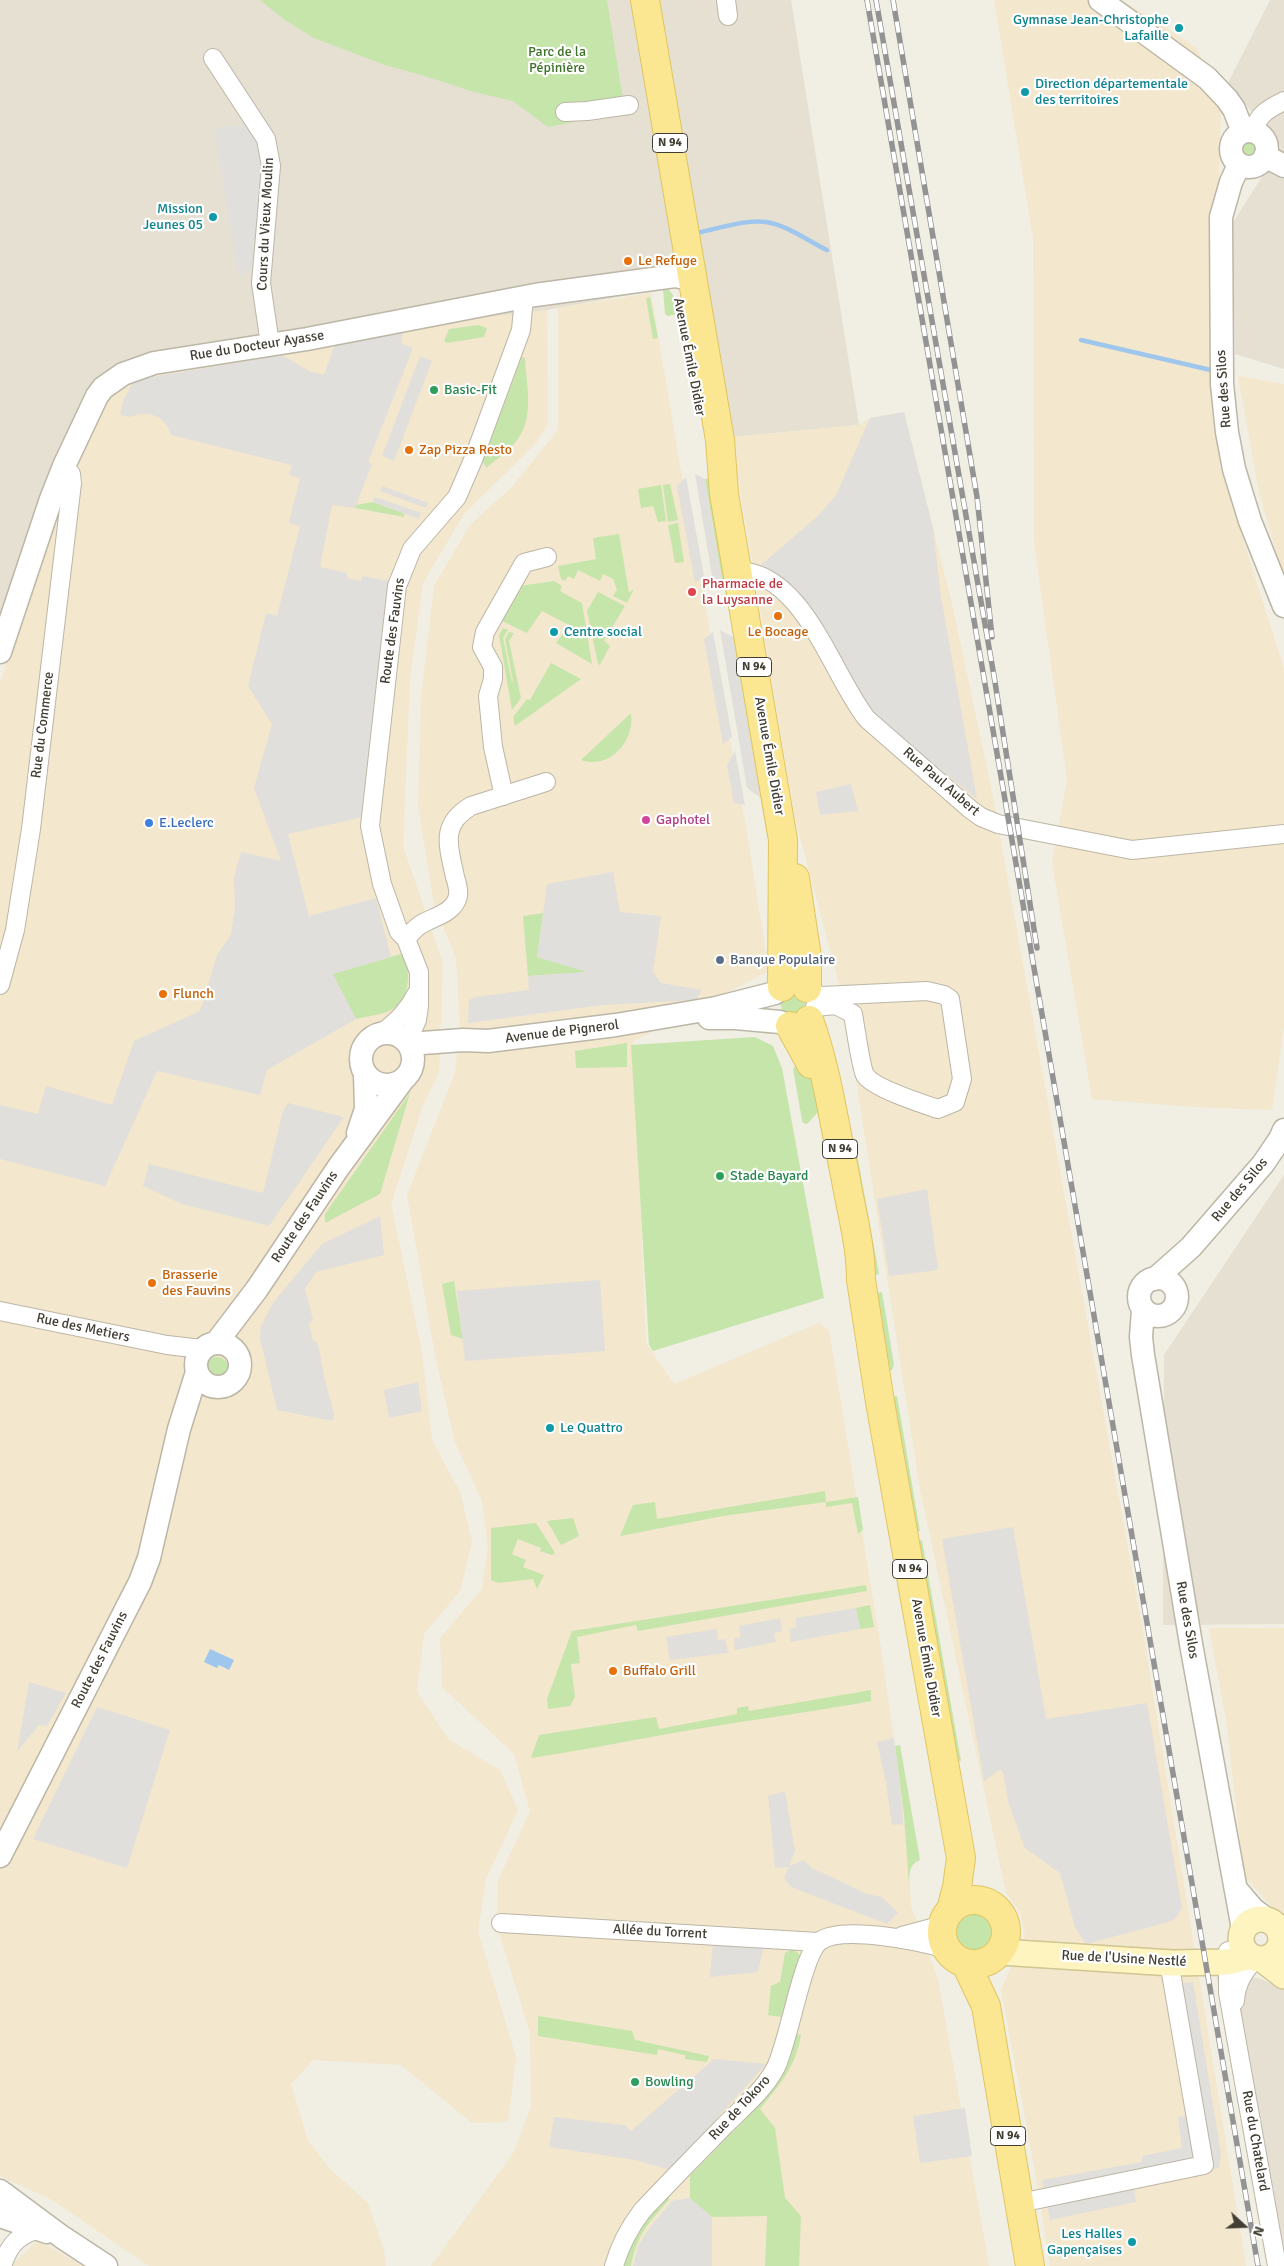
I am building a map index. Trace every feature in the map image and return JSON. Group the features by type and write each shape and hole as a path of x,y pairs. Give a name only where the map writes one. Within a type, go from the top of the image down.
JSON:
{"main road":[{"name":"N 94","path":"630,0 667,204 685,281"},
{"name":"N 94","path":"645,0 685,281"},
{"name":"Avenue Émile Didier","path":"685,281 720,440 724,494 783,840 797,884 804,925 808,957 796,1004 803,1048 822,1093 854,1254 861,1280 880,1402 961,1858 975,1887 987,1903"},
{"name":"Avenue Émile Didier","path":"951,1937 961,1858"},
{"path":"972,1900 987,1903 1001,1916 1000,1948 985,1963 951,1937 964,1902 972,1900"},
{"path":"1283,1942 1277,1926 1243,1949 1284,1976"},
{"name":"N 94","path":"951,1937 986,2006"},
{"name":"N 94","path":"1000,1948 989,1969 986,2006 1030,2266"},
{"name":"Rue de l'Usine Nestlé","path":"1000,1948 1037,1955 1172,1963 1243,1949"}],"street":[{"path":"1100,0 1207,78 1227,99 1248,132 1263,138 1267,150 1275,161"},
{"name":"Cours du Vieux Moulin","path":"213,58 262,131 270,153 271,166 260,283 270,344"},
{"path":"1275,161 1263,160 1254,166 1240,165 1235,161 1230,150 1234,139 1248,132 1264,111 1284,101"},
{"path":"565,112 629,105"},
{"name":"Rue des Silos","path":"1240,165 1231,182 1221,218 1222,372 1226,432 1234,469 1250,521 1284,606"},
{"name":"Rue du Docteur Ayasse","path":"0,652 64,466 97,396 103,388 123,374 154,363 270,344 532,296 564,291 685,281"},
{"name":"Route des Fauvins","path":"0,1856 140,1582 149,1558 179,1429 203,1357 257,1290 354,1146 408,1058 417,1020 420,986 419,972 406,939 399,932 382,884 370,826 397,586 412,549 457,498 521,330 532,296"},
{"name":"Rue du Commerce","path":"0,985 15,930 31,829 72,483 71,474 64,466"},
{"path":"504,796 493,747 488,696 493,679 492,668 482,646 485,632 524,563 547,557"},
{"name":"Rue Paul Aubert","path":"738,571 747,571 768,580 800,608 816,631 855,704 867,719 970,809 988,821 1028,831 1132,850 1284,834"},
{"path":"406,939 419,926 441,915 455,903 458,895 447,840 449,829 462,811 546,782"},
{"path":"382,1033 410,1007 420,986"},
{"path":"927,992 944,995 950,999 962,1079 955,1102 938,1109 907,1099 875,1082 865,1075 853,1014 836,1005 796,1004 822,996 927,992"},
{"name":"Avenue de Pignerol","path":"365,1074 372,1081 382,1085 392,1085 408,1058 438,1048 636,1022 716,1008 796,1004"},
{"path":"382,1033 393,1033 408,1058"},
{"name":"Route des Fauvins","path":"354,1146 366,1109 367,1095 365,1074 360,1059 363,1049 369,1040 382,1033"},
{"name":"Rue des Silos","path":"1155,1279 1191,1247 1263,1164 1284,1130"},
{"name":"Rue des Silos","path":"1175,1289 1177,1277 1191,1247"},
{"path":"1155,1279 1163,1279 1175,1289 1176,1298 1174,1306 1166,1314 1152,1313 1139,1297 1140,1290 1145,1284 1155,1279"},
{"name":"Route des Fauvins","path":"239,1357 257,1290"},
{"name":"Rue des Metiers","path":"0,1311 167,1345 203,1357"},
{"name":"Rue des Silos","path":"1152,1313 1142,1355 1234,1886 1253,1909 1243,1949"},
{"path":"230,1346 239,1357 238,1375 227,1386 220,1388 205,1384 203,1357 230,1346"},
{"name":"Route des Fauvins","path":"174,1454 190,1422 220,1388"},
{"name":"Allée du Torrent","path":"501,1923 818,1942"},
{"path":"818,1942 824,1938 843,1934 923,1942 951,1937"},
{"path":"894,1938 951,1937"},
{"name":"Rue de Tokoro","path":"614,2266 621,2244 642,2210 768,2082 782,2052 809,1957 818,1942"},
{"name":"Rue du Chatelard","path":"1243,1949 1228,1993 1234,2017 1277,2266"},
{"name":"Rue du Chatelard","path":"1234,2017 1236,1992 1242,1975 1243,1949"},
{"path":"1020,2203 1204,2165 1171,1973 1172,1963"},
{"path":"0,2190 62,2237 106,2266"},
{"path":"0,2216 62,2237"},
{"path":"4,2263 12,2243 18,2238 39,2229"},
{"path":"0,2237 4,2263"}],"shaded area":[{"path":"0,0 791,0 859,425 731,437 706,281 547,310 145,376 0,625"},
{"path":"994,0 1122,0 1197,48 1221,106 1213,370 1220,466 1284,669 1284,1028 1272,1110 1193,1107 1092,1099 1052,863 1067,780 1034,542 1033,238"},
{"path":"1270,0 1284,0 1284,369 1235,354 1232,224 1281,147 1228,83"},
{"path":"252,125 264,160 257,263 239,278 214,128"},
{"path":"651,293 685,495 747,833 769,971 634,1041 646,1343 674,1384 819,1323 829,1330 880,1642 907,1841 911,1906 938,1979 989,2266 431,2266 514,2152 531,2106 530,2033 497,1926 498,1881 530,1811 514,1754 442,1687 440,1638 482,1589 488,1547 482,1501 455,1442 436,1360 407,1195 455,1073 460,1027 456,958 434,905 418,804 421,698 434,586 470,525 512,487 558,430 558,308"},
{"path":"547,310 548,424 536,443 464,514 423,583 410,678 403,846 443,963 439,1073 423,1105 391,1204 422,1352 432,1440 460,1492 472,1542 460,1591 424,1634 417,1692 448,1739 500,1770 518,1810 486,1879 478,1931 516,2057 508,2122 472,2123 401,2065 313,2060 291,2084 308,2141 330,2169 368,2203 384,2250 386,2266 149,2266 52,2200 0,2176 0,683 53,523 99,410 113,393 145,376 438,323"},
{"path":"403,332 401,343 413,348 368,462 372,464 355,508 332,505 320,567 347,573 347,578 361,581 362,576 388,581 363,817 288,834 309,916 376,898 391,957 333,974 356,1019 267,1070 260,1095 157,1071 105,1186 0,1159 0,1105 38,1114 46,1086 112,1105 134,1041 200,1011 217,955 231,935 235,907 234,878 241,852 281,861 254,788 272,724 248,686 266,613 277,616 300,526 289,523 300,478 289,475 292,465 171,435 167,425 160,418 150,414 139,414 130,417 120,415 123,401 132,384 146,378 282,355 309,371 324,375 335,344"},
{"path":"420,356 432,361 394,461 382,456"},
{"path":"1238,376 1284,384 1284,578 1259,493"},
{"path":"904,412 953,608 992,792 1142,1626 1246,2266 1050,2266 1034,2166 1001,1990 1025,1935 1020,1912 1006,1893 920,1489 844,1003 795,818 731,437 859,425 870,418"},
{"path":"904,412 933,528 941,597 977,799 874,716 780,579 761,565 818,516 836,495 870,418"},
{"path":"695,474 705,479 723,586 713,582"},
{"path":"686,477 704,576 695,583 677,486"},
{"path":"382,486 428,503 426,508 380,491"},
{"path":"375,497 421,513 419,519 373,502"},
{"path":"720,630 733,637 761,798 747,788"},
{"path":"713,632 732,737 723,744 704,639"},
{"path":"735,751 745,805 734,803 727,765"},
{"path":"851,784 858,811 820,815 816,792"},
{"path":"613,872 620,912 661,916 653,972 661,983 702,990 696,1000 603,1005 468,1023 469,1000 475,997 529,990 528,976 587,972 537,957 547,884"},
{"path":"288,1103 344,1117 269,1226 182,1204 143,1186 149,1164 263,1193 283,1111"},
{"path":"1284,1175 1284,1624 1163,1625 1164,1355"},
{"path":"927,1189 938,1270 889,1276 877,1199"},
{"path":"380,1216 384,1255 316,1272 305,1289 313,1320 309,1323 313,1341 318,1343 334,1414 333,1421 277,1410 260,1338 261,1326 273,1303 322,1244"},
{"path":"600,1280 605,1351 465,1361 457,1291"},
{"path":"418,1382 422,1411 389,1418 384,1390"},
{"path":"1013,1527 1046,1719 1147,1703 1182,1908 1175,1919 1165,1923 1086,1944 1075,1927 1060,1873 1025,1848 1008,1802 1001,1769 984,1781 942,1539"},
{"path":"856,1608 860,1629 791,1642 790,1629 796,1627 796,1618"},
{"path":"780,1618 782,1631 774,1633 776,1642 735,1650 734,1639 741,1637 739,1626"},
{"path":"1209,1628 1284,1628 1284,1921 1244,1875 1226,1720"},
{"path":"717,1629 718,1640 725,1639 728,1653 670,1660 666,1637"},
{"path":"29,1682 66,1693 47,1726 39,1725 17,1752"},
{"path":"97,1707 170,1730 127,1868 33,1839"},
{"path":"894,1738 903,1824 892,1825 886,1783 877,1742"},
{"path":"785,1791 795,1851 789,1866 804,1860 812,1868 867,1894 882,1897 898,1913 887,1924 791,1887 784,1878 789,1867 775,1868 768,1796"},
{"path":"713,1943 764,1945 758,1972 710,1977"},
{"path":"1216,1972 1258,1978 1284,1989 1284,2266 1268,2266"},
{"path":"1193,1982 1221,2154 1219,2168 1134,2185 1136,2202 1050,2220 1042,2180 1142,2162 1142,2156 1182,2148 1178,2117 1186,2116 1164,1986"},
{"path":"714,2059 766,2064 670,2170 635,2160 549,2147 554,2117 624,2125 631,2131"},
{"path":"965,2108 972,2156 920,2163 913,2116"},
{"path":"690,2198 712,2217 712,2266 633,2266 638,2246 649,2228 672,2201"},
{"path":"38,2240 83,2266 13,2266"}],"green space":[{"name":"Parc de la Pépinière","path":"260,0 607,0 625,112 548,127 513,101 474,92 385,65 314,38 285,20"},
{"path":"1248,141 1254,144 1257,150 1254,156 1248,159 1242,156 1239,150 1242,144"},
{"path":"663,289 669,290 673,295 677,314 668,316 665,314"},
{"path":"650,297 658,338 653,339 646,298"},
{"path":"478,325 487,328 484,337 447,343 444,341 449,329"},
{"path":"522,357 525,358 528,395 525,424 515,443 486,468 483,461"},
{"path":"713,478 730,585 723,586 705,479"},
{"path":"670,484 678,520 668,522 663,485"},
{"path":"661,485 666,521 658,522 653,506 641,508 638,489"},
{"path":"373,502 404,513 404,517 355,508 356,505"},
{"path":"678,523 684,562 675,563 668,525"},
{"path":"619,534 629,593 634,589 627,603 613,596 617,590 613,579 603,574 600,581 578,570 574,579 568,576 565,581 561,579 558,566 596,559 593,538"},
{"path":"554,581 562,586 560,591 582,603 592,664 556,643 569,625 542,611 527,633 500,620 519,586"},
{"path":"598,592 625,606 604,641 610,646 600,665 598,664 587,611"},
{"path":"503,628 508,630 503,638 512,682 505,639 509,632 514,633 509,641 521,698 512,710 499,635"},
{"path":"738,636 770,821 767,835 733,637"},
{"path":"551,663 581,679 515,726 513,717 527,699 530,700"},
{"path":"631,713 629,734 625,743 618,751 602,761 581,760"},
{"path":"544,913 537,957 589,972 528,976 523,916"},
{"path":"404,953 408,984 403,999 398,1005 387,1012 356,1019 332,974"},
{"path":"793,993 798,994 804,1000 804,1010 798,1016 793,1017 788,1016 782,1010 781,1005 782,1000 788,994"},
{"name":"Stade Bayard","path":"755,1037 773,1046 782,1068 824,1298 653,1351 649,1345 631,1045"},
{"path":"627,1043 627,1067 576,1068 575,1051"},
{"path":"796,1065 809,1070 820,1106 818,1112 807,1124 803,1123 802,1120 793,1069"},
{"path":"410,1093 380,1194 325,1223 325,1214"},
{"path":"854,1138 879,1274 871,1276 846,1140"},
{"path":"454,1281 463,1339 451,1335 442,1284"},
{"path":"882,1292 894,1365 892,1370 887,1371 873,1294"},
{"path":"217,1357 225,1360 228,1368 225,1376 217,1379 209,1376 206,1368 209,1360"},
{"path":"897,1396 920,1531 912,1533 889,1397"},
{"path":"825,1491 826,1502 723,1516 620,1536 633,1505 655,1502 657,1519"},
{"path":"858,1497 863,1530 858,1534 852,1503 826,1507 826,1502"},
{"path":"573,1518 579,1536 561,1545 547,1521"},
{"path":"536,1523 555,1553 552,1555 540,1551 541,1548 518,1539 512,1554 526,1560 523,1567 544,1575 537,1589 533,1579 498,1583 491,1580 491,1528"},
{"path":"922,1540 961,1761 953,1762 914,1542"},
{"path":"866,1585 867,1591 638,1631 636,1625 577,1637 580,1663 571,1664 575,1697 570,1706 548,1709 547,1699 572,1631"},
{"path":"870,1605 874,1627 860,1629 856,1608"},
{"path":"871,1690 871,1701 531,1758 539,1735 656,1717 659,1729 737,1714 737,1708 748,1706 749,1711"},
{"path":"900,1745 920,1860 913,1864 909,1885 904,1815 895,1746"},
{"path":"977,1911 989,1917 994,1924 994,1942 989,1949 982,1954 969,1955 961,1952 954,1945 951,1929 954,1921 961,1914"},
{"path":"793,1949 800,1955 781,2017 768,2015 771,1986 780,1982 785,1953"},
{"path":"538,2016 632,2031 635,2040 709,2056 707,2062 685,2059 685,2055 658,2049 657,2055 538,2036"},
{"path":"796,2034 801,2035 791,2066 781,2083 760,2109 775,2128 785,2198 801,2216 799,2266 765,2266 767,2216 712,2217 690,2198 690,2176 747,2117 786,2069"},
{"path":"666,2196 669,2196 669,2200 644,2230 636,2246 631,2266 623,2266 630,2246 640,2228 651,2212"}],"water":[{"path":"210,1649 234,1660 229,1670 219,1665 217,1668 204,1662"}],"waterway":[{"path":"701,232 759,221 790,230 827,250"},
{"path":"1081,340 1215,371"}],"railway":[{"path":"867,0 1258,2266"},
{"path":"876,0 994,676 1037,948"},
{"path":"893,0 977,497 992,637"}],"place":[{"name":"Gymnase Jean-Christophe Lafaille","path":"1179,28"},
{"name":"Direction départementale des territoires","path":"1025,92"},
{"name":"Mission Jeunes 05","path":"213,217"},
{"name":"Le Refuge","path":"628,261"},
{"name":"Basic-Fit","path":"434,390"},
{"name":"Zap Pizza Resto","path":"409,450"},
{"name":"Pharmacie de la Luysanne","path":"692,592"},
{"name":"Le Bocage","path":"778,616"},
{"name":"Centre social","path":"554,632"},
{"name":"Gaphotel","path":"646,820"},
{"name":"E.Leclerc","path":"149,823"},
{"name":"Banque Populaire","path":"720,960"},
{"name":"Flunch","path":"163,994"},
{"name":"Stade Bayard","path":"720,1176"},
{"name":"Brasserie des Fauvins","path":"152,1283"},
{"name":"Le Quattro","path":"550,1428"},
{"name":"Buffalo Grill","path":"613,1671"},
{"name":"Bowling","path":"635,2082"},
{"name":"Les Halles Gapençaises","path":"1132,2242"}]}
